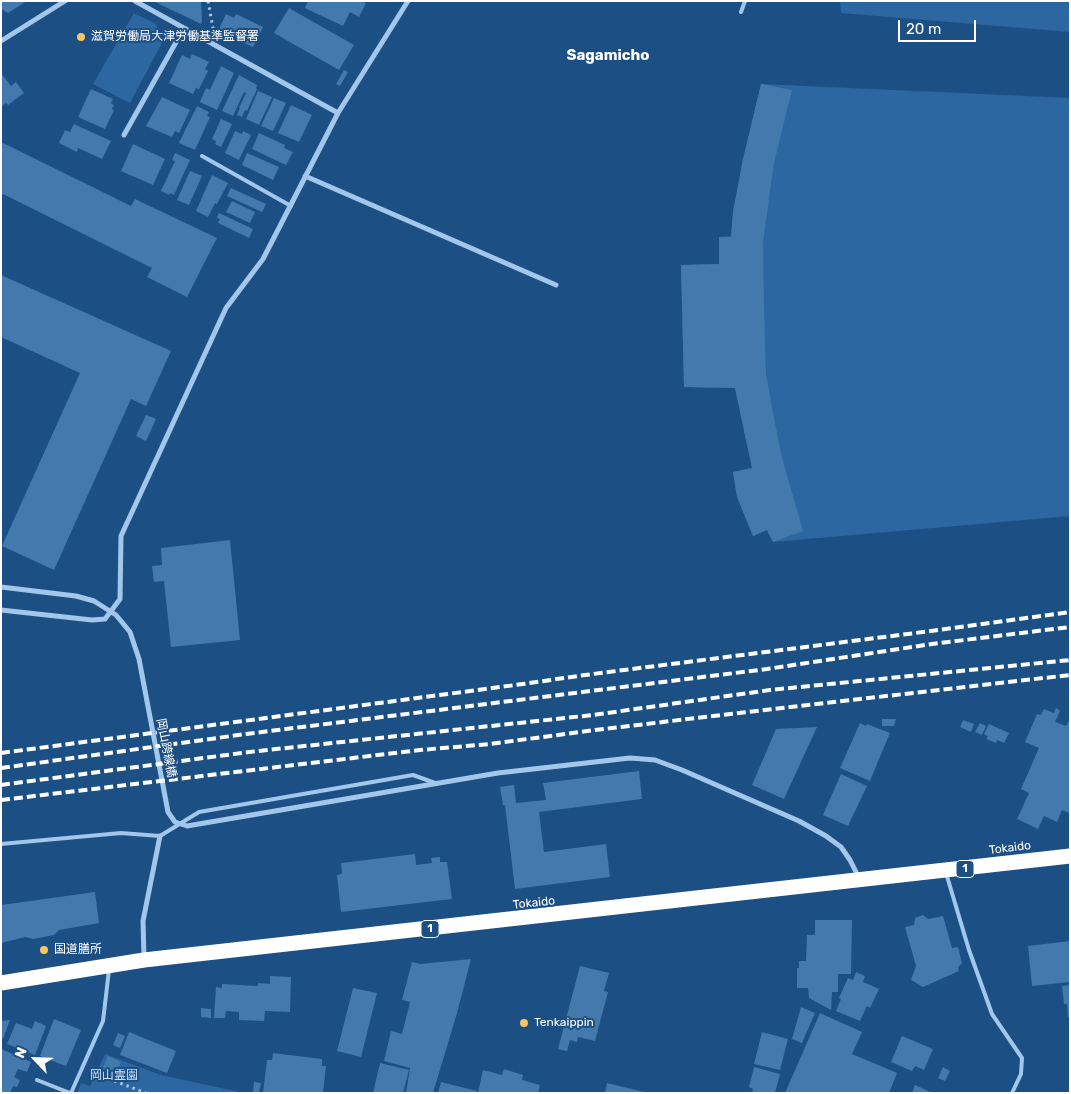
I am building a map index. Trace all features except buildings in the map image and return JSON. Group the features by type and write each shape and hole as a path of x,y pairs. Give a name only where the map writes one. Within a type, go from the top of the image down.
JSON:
{"highway":[{"name":"Tokaido","path":"1,983 144,960 1070,856"}],"street":[{"path":"1,41 65,1"},
{"path":"135,1 338,113"},
{"path":"1,610 92,620 105,619 120,599 122,536 226,308 263,259 338,113 408,1"},
{"path":"124,135 184,28"},
{"path":"306,176 556,285"},
{"name":"岡山跨線橋","path":"1,587 64,594 94,601 116,615 130,632 139,659 168,812 175,822 187,826 498,773 630,758 655,760 799,820 841,847 850,860 860,881"},
{"path":"144,960 143,920 160,836"}],"lane":[{"path":"741,12 746,1"},
{"path":"202,156 291,206"},
{"path":"1,844 121,833 160,836 199,812 413,775 438,784"},
{"path":"946,871 969,950 992,1014 1022,1058 1022,1074 1012,1093"},
{"path":"37,1080 70,1093 103,1021 110,965"}],"path":[{"path":"208,1 214,26 209,42"},
{"path":"82,1068 146,1093"}],"green space":[{"path":"840,1 1070,1 1070,32 841,13"},
{"path":"134,13 156,24 163,41 130,103 93,84"},
{"path":"761,84 1070,98 1070,516 773,542 767,530 753,536 737,497 733,472 752,468 735,388 684,387 681,265 719,264 719,237 731,236 733,212 743,159"},
{"name":"岡山霊園","path":"105,1054 161,1075 244,1093 77,1093 81,1083 90,1086"}],"railway":[{"path":"1,753 1070,612"},
{"path":"1,768 246,734 767,669 932,644 1070,627"},
{"path":"1,785 249,752 593,715 770,690 1070,660"},
{"path":"1,800 1070,675"}],"place":[{"name":"滋賀労働局大津労働基準監督署","path":"81,37"},
{"name":"国道膳所","path":"44,950"},
{"name":"Tenkaippin","path":"524,1023"}],"district":[{"name":"Sagamicho","path":"608,56"}]}
